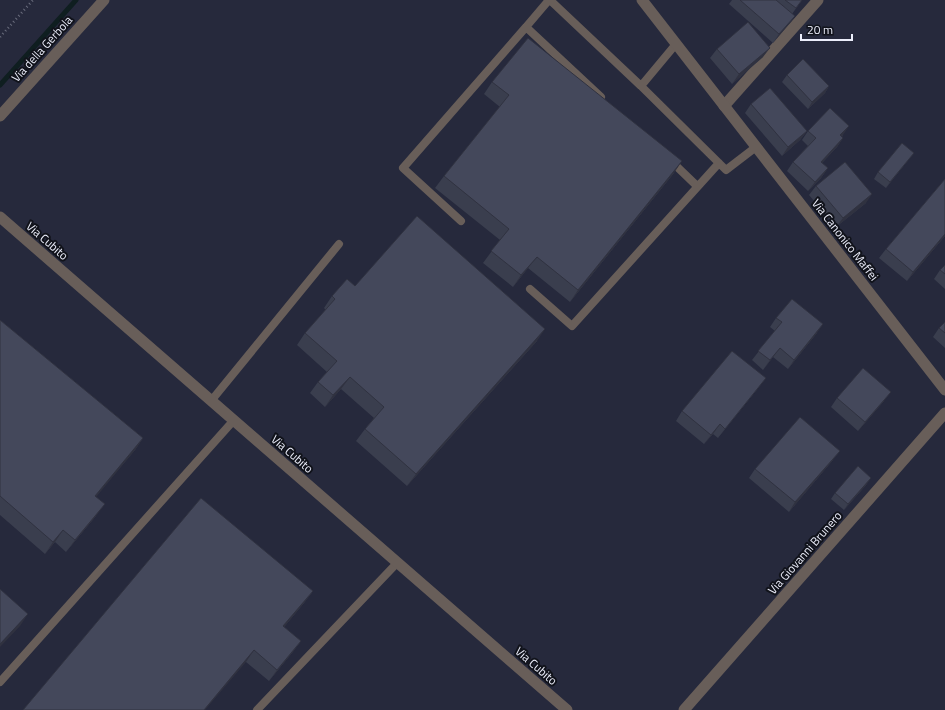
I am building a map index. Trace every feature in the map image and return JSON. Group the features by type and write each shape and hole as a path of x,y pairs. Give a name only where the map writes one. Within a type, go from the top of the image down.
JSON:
{"street":[{"name":"Via della Gerbola","path":"0,116 104,0"},
{"name":"Via Canonico Maffei","path":"642,0 945,390"},
{"path":"724,106 818,0"},
{"name":"Via Cubito","path":"0,217 567,710"},
{"name":"Via Giovanni Brunero","path":"684,710 945,413"}],"lane":[{"path":"461,221 402,168 549,0 641,86 726,170 756,147"},
{"path":"526,28 606,101"},
{"path":"641,86 676,44"},
{"path":"663,154 697,186"},
{"path":"530,289 572,326 719,163"},
{"path":"211,401 339,244"},
{"path":"0,682 234,420"},
{"path":"257,710 397,562"}],"path":[{"path":"0,36 33,0"}],"building":[{"path":"740,0 776,0 795,16 779,34"},
{"path":"785,0 802,0 796,8"},
{"path":"748,22 770,48 739,74 717,49"},
{"path":"528,38 682,161 578,290 537,257 521,275 491,251 509,229 444,176 509,95 492,82"},
{"path":"803,59 829,86 812,102 787,75"},
{"path":"770,88 807,131 788,147 751,104"},
{"path":"830,108 849,126 840,135 843,138 821,162 828,168 815,182 793,162 816,138 808,131"},
{"path":"902,143 914,153 890,182 878,172"},
{"path":"845,162 872,194 843,218 816,186"},
{"path":"945,179 945,234 913,272 886,249"},
{"path":"417,216 545,329 416,474 365,429 384,407 350,377 333,395 318,382 337,361 305,333 335,299 332,296 347,279 355,286"},
{"path":"945,265 945,274 940,270"},
{"path":"792,299 823,324 794,360 780,348 770,360 758,351 782,322 776,318"},
{"path":"0,320 143,438 95,496 105,504 75,540 63,530 53,542 0,496"},
{"path":"945,322 945,333 939,328"},
{"path":"732,351 766,378 725,429 720,424 711,435 682,411"},
{"path":"863,368 891,392 865,422 837,398"},
{"path":"800,417 840,451 795,502 755,469"},
{"path":"858,466 871,478 848,504 835,493"},
{"path":"201,498 313,591 283,626 301,641 277,670 254,650 204,710 23,710"},
{"path":"0,589 28,614 0,644"}],"waterway":[{"path":"0,85 76,0"}]}
